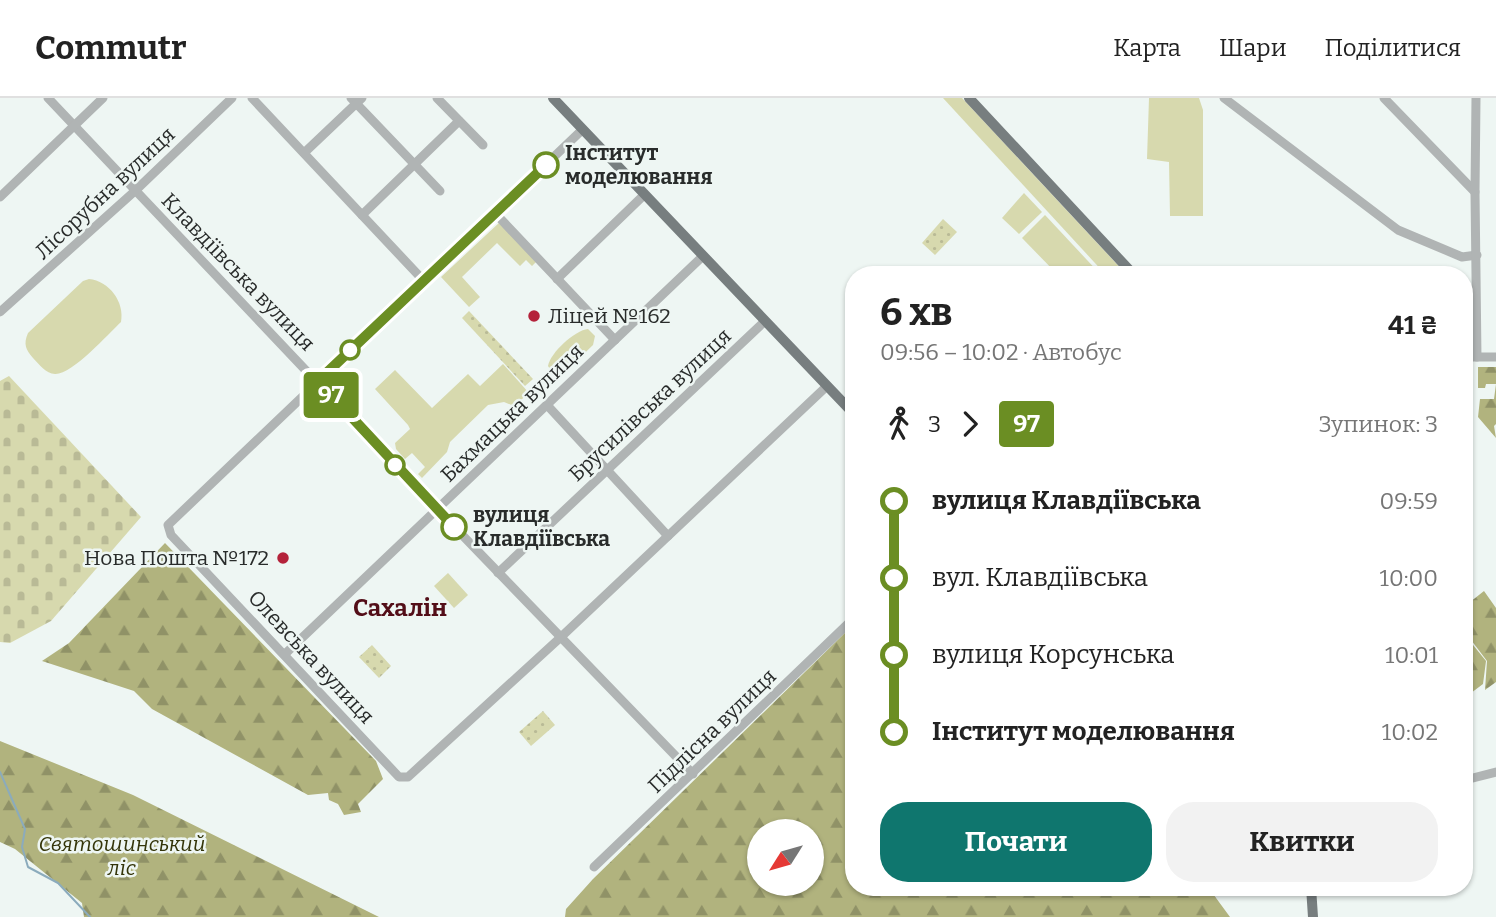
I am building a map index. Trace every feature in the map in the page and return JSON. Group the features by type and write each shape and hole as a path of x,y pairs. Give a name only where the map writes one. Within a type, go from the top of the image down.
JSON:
{"main road":[{"path":"554,98 845,405"},
{"path":"969,98 1126,266"},
{"path":"1312,896 1313,917"}],"street":[{"name":"Клавдіївська вулиця","path":"48,98 498,573 693,774"},
{"path":"0,197 103,98"},
{"name":"Лісорубна вулиця","path":"0,313 136,190 232,98"},
{"path":"252,98 423,280"},
{"path":"437,98 483,145"},
{"path":"1224,98 1398,230 1462,257 1477,255"},
{"path":"1384,98 1475,192"},
{"path":"1476,98 1477,357"},
{"path":"304,153 356,100 440,191"},
{"path":"362,215 459,121"},
{"path":"318,381 582,130"},
{"path":"557,279 645,195"},
{"path":"496,214 615,340"},
{"name":"Бахмацька вулиця","path":"285,654 703,256"},
{"name":"Брусилівська вулиця","path":"498,573 606,468 765,321"},
{"path":"1473,357 1496,357"},
{"name":"Олевська вулиця","path":"318,381 168,525 171,535 400,777 408,778 561,637"},
{"path":"561,637 827,386"},
{"path":"547,405 668,536"},
{"name":"Підлісна вулиця","path":"594,867 845,627"},
{"path":"1473,778 1496,772"}],"green space":[{"path":"943,98 962,98 1119,266 1098,266"},
{"path":"1149,98 1199,98 1203,110 1203,216 1170,216 1169,162 1147,159"},
{"path":"1024,193 1042,212 1019,234 1002,218"},
{"path":"1045,215 1093,266 1049,266 1022,238"},
{"path":"943,219 957,232 935,255 922,243"},
{"path":"500,222 537,261 532,266 526,260 520,266 497,243 462,277 480,297 469,307 441,277"},
{"path":"89,279 103,284 114,294 122,314 121,322 71,368 62,373 49,372 27,349 28,333 83,281"},
{"path":"469,311 533,379 525,386 462,318"},
{"path":"588,329 595,336 593,345 563,374 552,372 548,366 558,349 577,333"},
{"path":"503,364 529,393 514,406 504,402 488,405 450,442 447,452 422,478 418,474 425,467 412,453 405,459 396,449 395,443 410,429 408,425 375,389 395,370 432,408 468,374 480,386"},
{"path":"1478,367 1496,367 1496,384 1486,384 1485,388 1478,388"},
{"path":"9,376 141,517 51,621 10,643 0,642 0,381"},
{"path":"1496,384 1496,438 1478,417 1480,399 1494,399"},
{"path":"165,543 376,761 383,779 358,804 361,812 344,815 338,804 329,800 328,793 308,795 152,709 134,691 42,661 69,643"},
{"path":"448,573 468,595 454,608 434,586"},
{"path":"1484,591 1496,608 1496,682 1485,690 1487,661 1473,643 1473,600"},
{"path":"845,633 845,896 1215,896 1230,917 565,917 566,909 593,879"},
{"path":"372,645 391,666 379,678 359,657"},
{"path":"1473,645 1486,661 1483,684 1473,692"},
{"path":"543,711 555,725 531,746 519,732"},
{"name":"Святошинський ліс","path":"0,741 133,795 379,917 84,917 82,903 15,849 0,842"}],"waterway":[{"path":"0,772 25,829 22,847 28,867 58,883 90,917"}],"bus line":[{"name":"97","path":"454,527 318,381 546,165"}],"place":[{"name":"Інститут моделювання","path":"546,165"},
{"name":"Ліцей №162","path":"534,316"},
{"name":"вулиця Клавдіївська","path":"454,527"},
{"name":"Нова Пошта №172","path":"283,558"}],"district":[{"name":"Сахалін","path":"400,608"}]}
